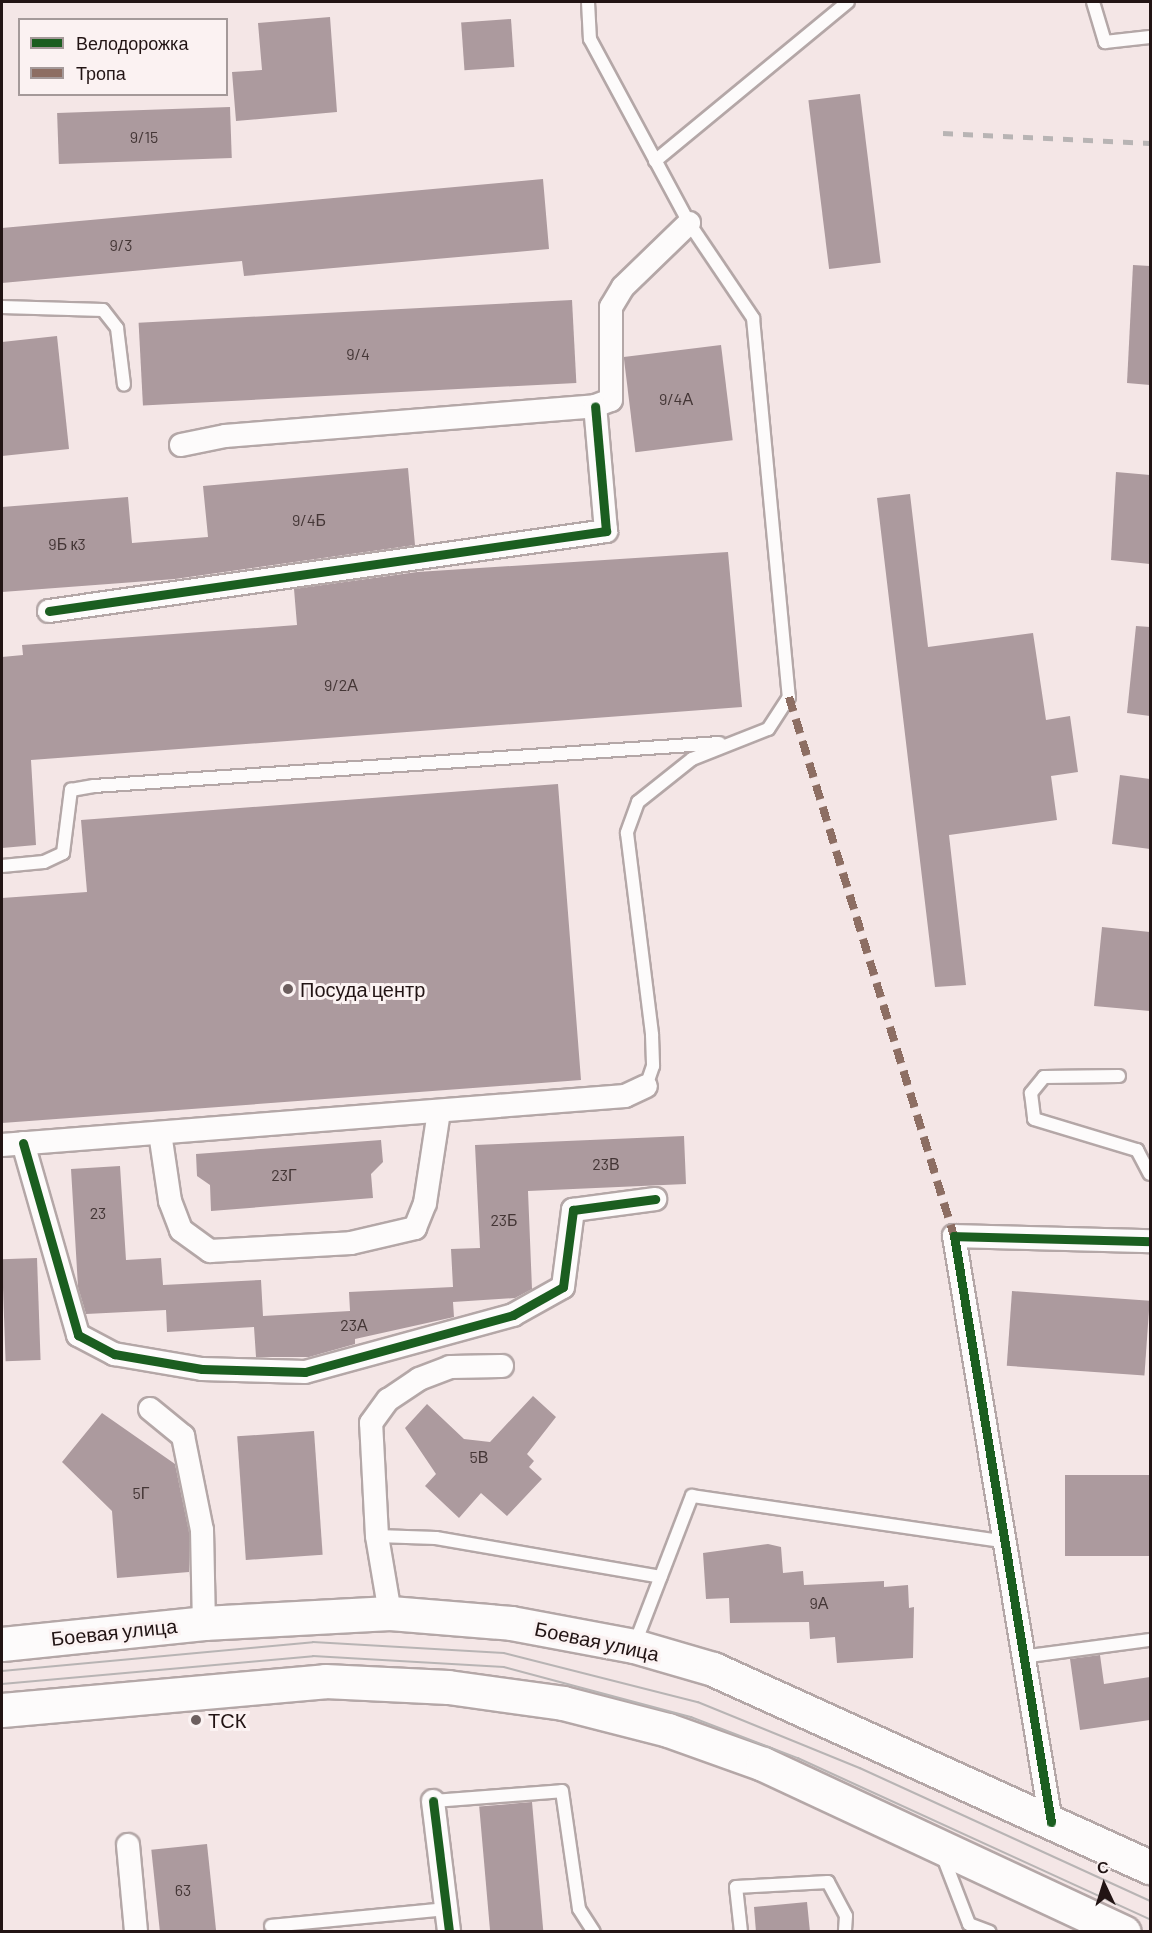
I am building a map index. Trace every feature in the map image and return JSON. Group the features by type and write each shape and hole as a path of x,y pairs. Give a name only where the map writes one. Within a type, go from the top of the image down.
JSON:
{"main road":[{"name":"Боевая улица","path":"2,1644 204,1623 390,1613 511,1623 634,1646 713,1669 1150,1867"},
{"path":"2,1710 325,1681 448,1687 563,1703 668,1730 763,1764 1124,1932"}],"street":[{"path":"181,444 225,436 595,406 611,400 614,383 611,307 623,287 689,223"},
{"path":"50,610 606,531 595,406"},
{"path":"646,1086 625,1096 12,1144 78,1335 114,1354 202,1369 305,1372 513,1315 563,1287 573,1210 656,1199"},
{"path":"160,1133 170,1201 181,1230 210,1251 351,1243 415,1228 425,1203 439,1112"},
{"path":"1051,1822 1001,1541 954,1236 1150,1241"},
{"path":"390,1613 377,1536 372,1423 387,1400 419,1379 450,1367 502,1366"},
{"path":"150,1408 183,1436 202,1530 204,1623"},
{"path":"433,1802 447,1921"},
{"path":"128,1845 136,1932"}],"lane":[{"path":"588,2 590,39 689,223 753,318 789,698 768,729 726,742 692,759 638,802 627,833 652,1035 653,1066 646,1086"},
{"path":"655,161 848,2"},
{"path":"1093,2 1105,42 1150,37"},
{"path":"2,307 103,310 117,328 124,384"},
{"path":"2,866 44,861 63,853 70,790 94,786 726,742"},
{"path":"1119,1076 1044,1077 1031,1093 1034,1119 1137,1150 1150,1174"},
{"path":"634,1646 692,1496 1001,1541"},
{"path":"377,1536 436,1538 661,1577"},
{"path":"1022,1657 1150,1640"},
{"path":"433,1802 562,1791 579,1909 594,1932"},
{"path":"938,1845 969,1924 990,1932"},
{"path":"741,1932 736,1887 828,1882 846,1916 845,1932"},
{"path":"271,1926 447,1921"}],"building":[{"path":"330,17 337,112 236,121 232,72 262,70 258,23"},
{"path":"511,19 514,67 464,70 461,22"},
{"path":"860,94 881,263 829,269 808,100"},
{"path":"230,107 232,158 59,164 57,113"},
{"path":"543,179 549,249 244,276 242,261 2,283 2,228"},
{"path":"1133,265 1150,266 1150,385 1127,383"},
{"path":"572,300 576,383 143,406 139,323"},
{"path":"57,336 69,449 2,456 2,342"},
{"path":"721,345 733,440 635,452 624,357"},
{"path":"408,468 415,545 175,579 2,592 2,507 128,497 132,543 208,537 203,486"},
{"path":"1116,472 1150,475 1150,564 1111,560"},
{"path":"910,494 928,647 1033,633 1046,720 1070,716 1078,772 1051,776 1057,820 949,835 966,985 935,987 877,498"},
{"path":"728,552 742,707 31,760 36,845 2,848 2,657 23,655 22,645 297,625 294,589 417,572"},
{"path":"1136,626 1150,627 1150,716 1127,713"},
{"path":"1120,775 1150,779 1150,849 1112,844"},
{"name":"Посуда центр","path":"558,784 581,1080 2,1123 2,898 87,892 81,820"},
{"path":"1102,927 1150,932 1150,1011 1094,1006"},
{"path":"684,1136 686,1184 528,1191 532,1289 515,1298 453,1302 454,1317 355,1339 355,1344 309,1357 256,1357 254,1327 167,1332 166,1310 86,1314 78,1287 71,1169 120,1166 126,1260 161,1258 163,1285 261,1280 263,1316 350,1311 349,1292 453,1287 451,1249 480,1248 475,1145"},
{"path":"381,1140 383,1162 371,1174 373,1198 211,1211 210,1185 197,1176 196,1154"},
{"path":"37,1258 41,1360 6,1361 2,1259"},
{"path":"1012,1291 1150,1301 1144,1375 1007,1366"},
{"path":"533,1396 556,1417 527,1454 534,1461 529,1467 542,1479 507,1516 481,1493 459,1518 425,1486 436,1474 405,1428 427,1404 464,1439 490,1442"},
{"path":"102,1413 175,1464 189,1532 189,1572 117,1578 112,1511 62,1462"},
{"path":"314,1431 323,1555 246,1560 237,1436"},
{"path":"1065,1475 1150,1475 1150,1556 1065,1556"},
{"path":"768,1544 781,1547 783,1573 803,1571 804,1585 884,1581 884,1587 908,1585 909,1608 914,1607 913,1658 837,1663 835,1637 810,1639 809,1622 730,1623 729,1598 706,1599 703,1553"},
{"path":"1100,1655 1104,1684 1150,1677 1150,1720 1080,1730 1070,1659"},
{"path":"532,1802 543,1932 490,1932 479,1807"},
{"path":"207,1844 216,1932 160,1932 151,1850"},
{"path":"807,1902 810,1932 756,1932 754,1907"}],"tram line":[{"path":"2,1671 313,1642 504,1653 698,1702 860,1768 1150,1901"},
{"path":"2,1684 313,1656 504,1667 691,1717 798,1758 1150,1919"}],"railway":[{"path":"943,133 1150,143"}],"marked path":[{"path":"789,697 954,1236"}],"cycle path":[{"path":"49,611 606,531 595,406"},
{"path":"23,1143 78,1335 114,1354 202,1369 305,1372 513,1315 563,1287 573,1210 655,1199"},
{"path":"1051,1822 954,1236 1150,1241"},
{"path":"433,1801 449,1932"}],"place":[{"name":"Посуда центр","path":"288,989"},
{"name":"ТСК","path":"196,1720"}]}
